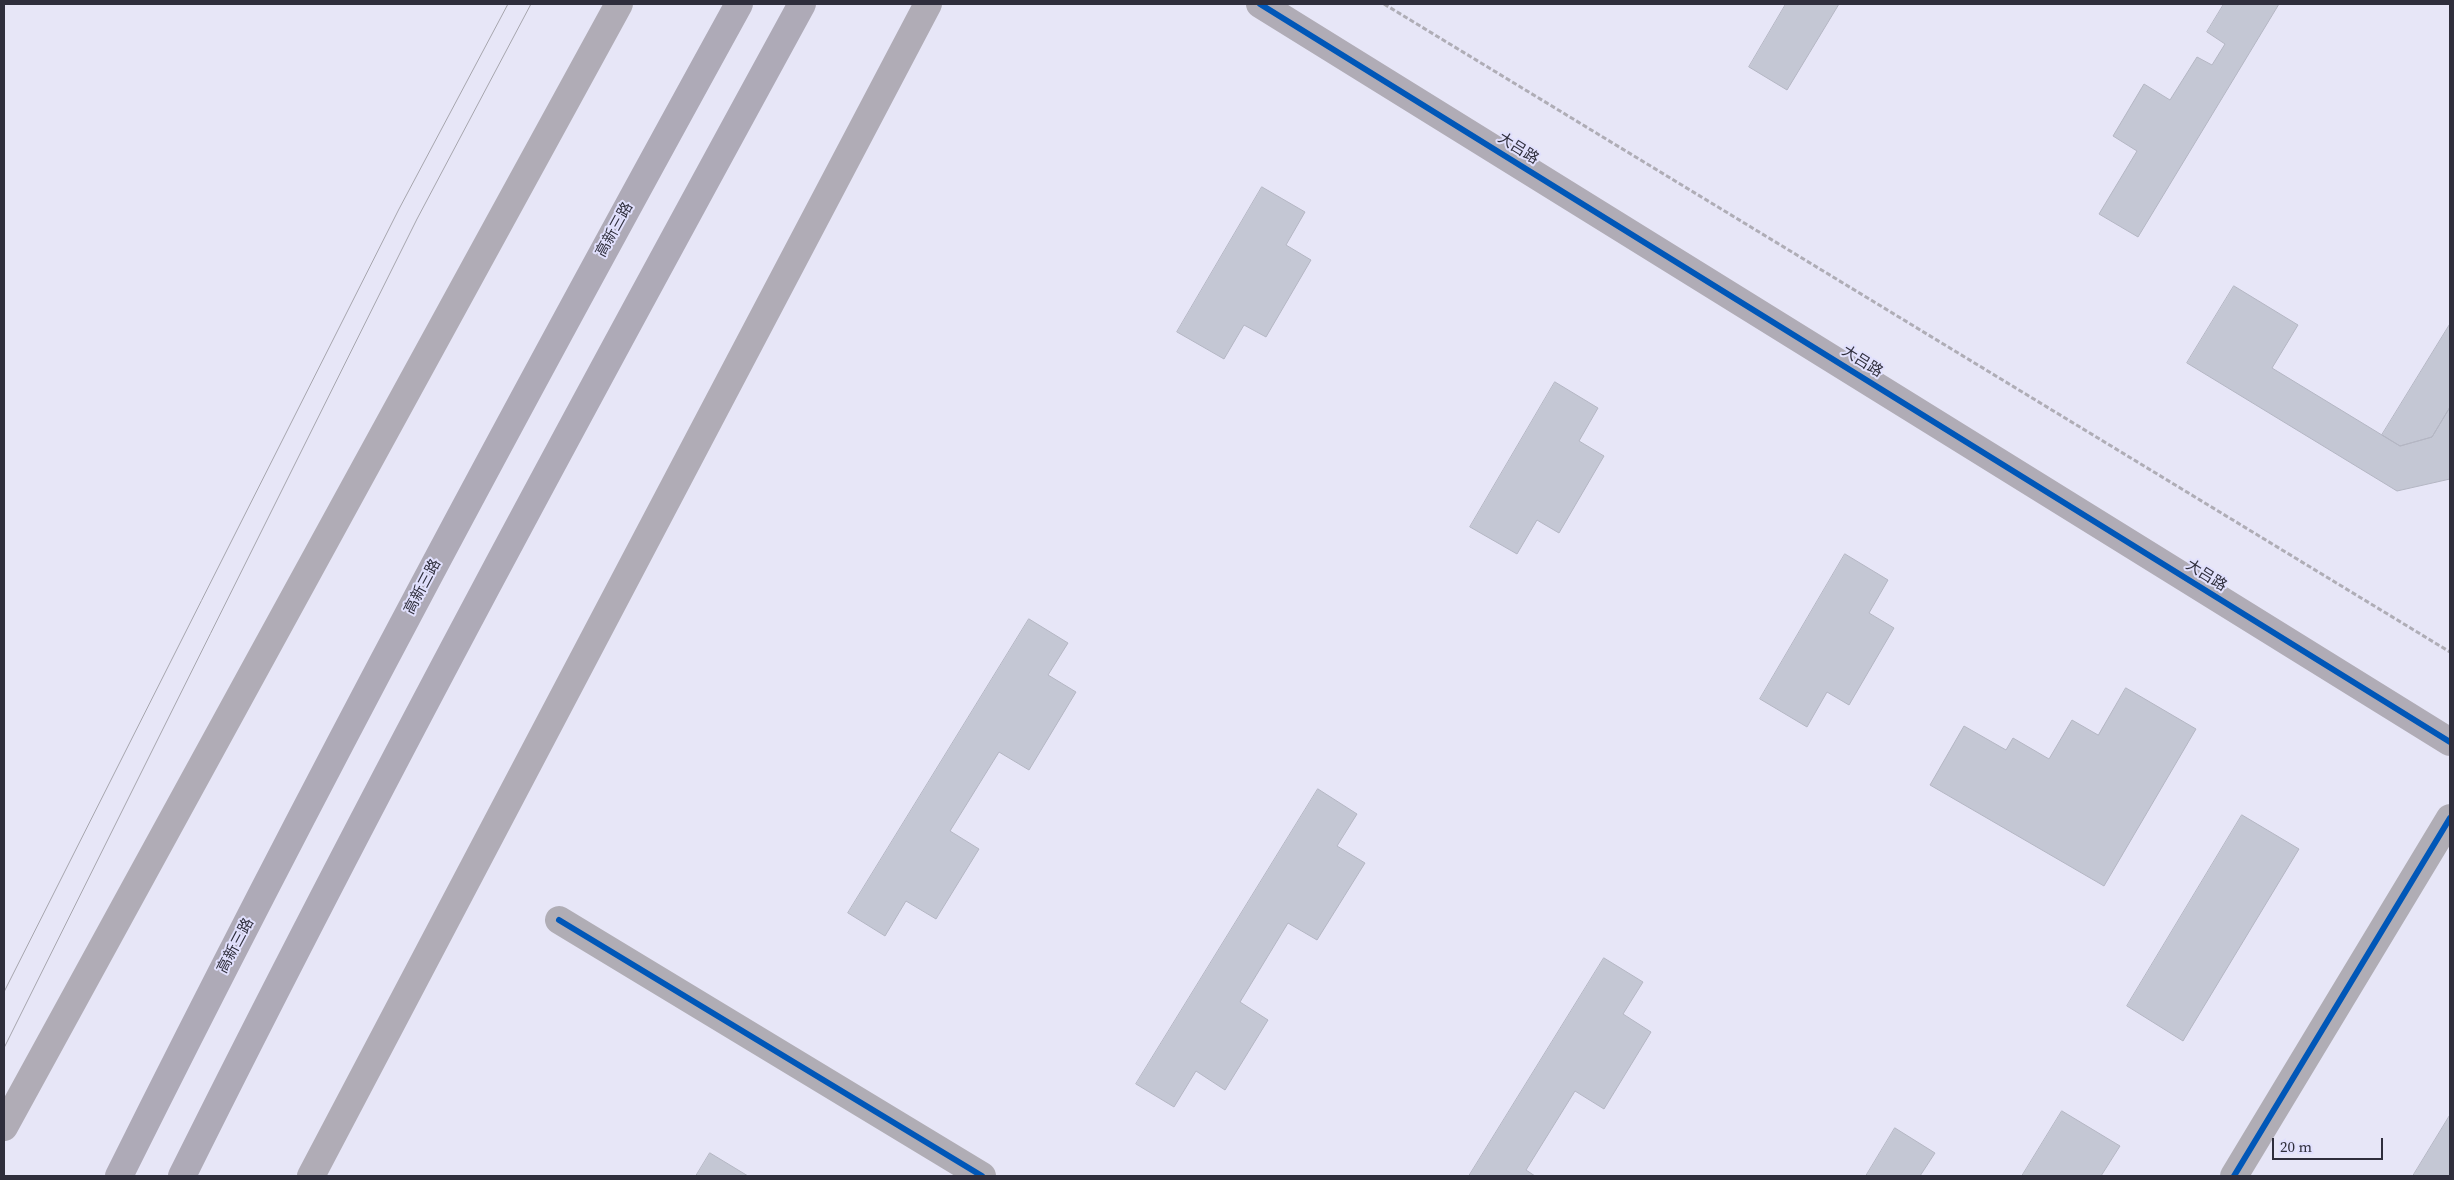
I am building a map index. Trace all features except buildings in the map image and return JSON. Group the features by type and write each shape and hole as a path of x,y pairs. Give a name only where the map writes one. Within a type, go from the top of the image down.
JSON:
{"highway":[{"name":"高新三路","path":"119,1176 185,1042 514,413 739,4"},
{"path":"182,1176 239,1062 565,437 802,4"}],"main road":[{"path":"4,1127 619,4"},
{"path":"311,1176 928,4"},
{"name":"大吕路","path":"1260,4 2450,742"}],"street":[{"path":"2234,1176 2450,818"},
{"path":"559,920 982,1176"}],"path":[{"path":"1384,4 2450,652"}],"tram line":[{"path":"4,992 399,209 508,4"},
{"path":"4,1048 417,219 531,4"}],"cycle path":[{"path":"1260,4 2450,742"},
{"path":"2234,1176 2450,818"},
{"path":"559,920 982,1176"}]}
